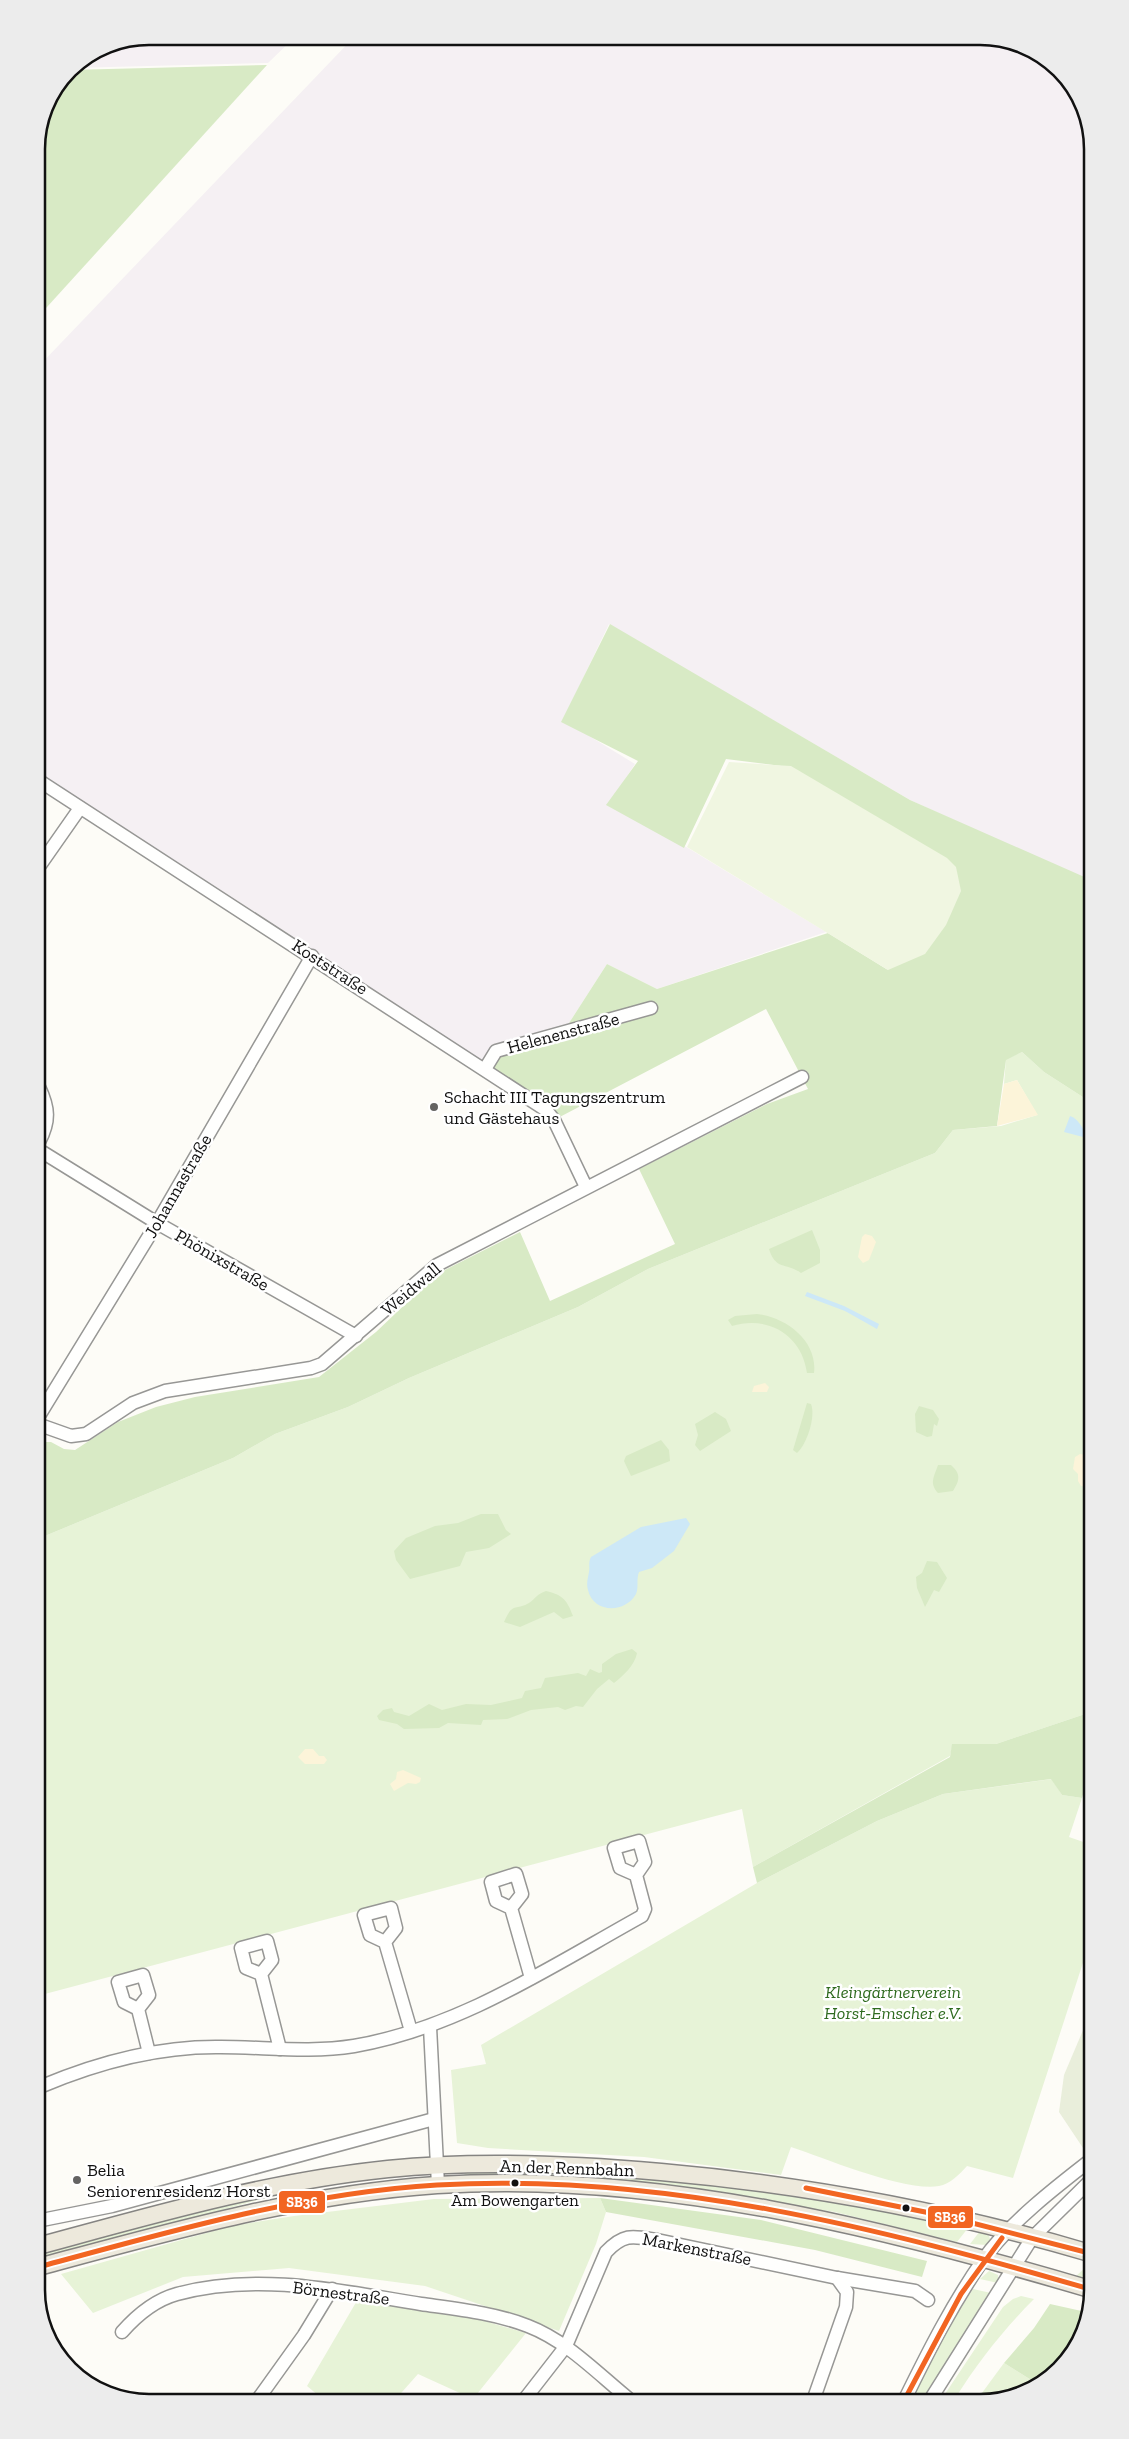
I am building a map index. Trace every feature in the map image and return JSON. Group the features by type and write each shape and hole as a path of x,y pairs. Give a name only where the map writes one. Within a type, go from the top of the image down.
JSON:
{"main road":[{"name":"An der Rennbahn","path":"45,2244 174,2209 297,2182 387,2169 437,2166 584,2165 734,2178 882,2202 1008,2231 1084,2252"},
{"name":"An der Rennbahn","path":"45,2265 181,2229 304,2201 438,2185 545,2184 676,2195 830,2222 1014,2267 1084,2287"}],"street":[{"name":"Koststraße","path":"45,785 312,956 546,1110 554,1120 586,1187"},
{"path":"45,858 80,808"},
{"name":"Johannastraße","path":"45,1406 157,1223 312,956"},
{"name":"Helenenstraße","path":"485,1069 496,1051 651,1008"},
{"name":"Weidwall","path":"45,1426 71,1436 86,1434 133,1403 165,1391 311,1368 331,1358 437,1265 802,1077"},
{"path":"45,1100 48,1117 45,1131"},
{"name":"Phönixstraße","path":"45,1154 157,1223 356,1336"},
{"path":"45,2085 81,2070 148,2053 220,2047 280,2049 353,2046 430,2027 480,2005 642,1916 645,1909 636,1875"},
{"path":"511,1908 531,1978"},
{"path":"385,1942 411,2031"},
{"path":"261,1974 280,2049"},
{"path":"138,2009 148,2053"},
{"path":"430,2027 438,2185"},
{"path":"45,2219 112,2206 434,2118"},
{"path":"908,2394 934,2341 984,2260 1008,2231 1084,2166"},
{"path":"934,2394 1032,2238 1084,2187"},
{"name":"Markenstraße","path":"529,2394 566,2346 606,2252 618,2240 636,2236 837,2278 915,2291 928,2300"},
{"path":"815,2394 846,2307 847,2292 837,2278"},
{"name":"Börnestraße","path":"122,2332 141,2311 175,2294 216,2286 261,2284 332,2289 484,2315 528,2326 566,2346 623,2394"},
{"path":"265,2394 332,2289"}],"shaded area":[{"path":"287,45 268,63 84,68 109,53 135,46"},
{"path":"346,45 987,45 1013,51 1032,59 1054,75 1070,97 1080,122 1084,149 1084,880 910,800 609,624 563,720 635,764 608,805 688,848 826,932 657,989 607,964 562,1034 485,1069 309,947 45,777 45,360"}],"green space":[{"path":"267,65 45,309 45,142 47,129 56,103 71,80 81,70"},
{"path":"610,624 910,800 1084,877 1084,1098 1044,1072 1022,1052 1006,1060 997,1126 953,1130 935,1153 648,1269 578,1307 409,1378 348,1407 275,1434 233,1458 45,1536 45,1442 51,1442 64,1449 75,1450 118,1422 156,1407 195,1397 319,1377 376,1332 437,1274 520,1232 550,1301 675,1244 639,1169 767,1104 808,1089 766,1009 554,1120 485,1069 496,1051 562,1034 607,964 657,989 828,933 888,970 789,767 726,759 684,848 606,805 638,761 561,722"},
{"path":"729,762 791,766 947,858 956,867 961,891 946,925 925,954 888,970 687,847"},
{"path":"1022,1052 1044,1072 1084,1098 1084,1714 996,1744 953,1744 950,1756 753,1867 742,1809 45,1994 45,1536 233,1458 275,1434 348,1407 409,1378 578,1307 648,1269 935,1153 953,1130 1001,1126 1037,1115 1017,1080 1004,1084 1006,1059"},
{"path":"812,1230 820,1250 820,1263 801,1273 778,1263 772,1256 769,1249"},
{"path":"757,1314 779,1320 798,1333 811,1351 814,1361 814,1373 807,1373 804,1360 798,1348 781,1331 758,1323 732,1326 728,1320 735,1316"},
{"path":"807,1403 811,1404 812,1409 810,1430 801,1449 797,1453 793,1450"},
{"path":"919,1406 933,1410 939,1419 937,1426 934,1424 932,1436 927,1437 916,1432 915,1414"},
{"path":"715,1412 726,1419 731,1431 700,1451 695,1445 698,1435 695,1424"},
{"path":"661,1440 669,1450 670,1461 631,1476 624,1461 626,1456"},
{"path":"938,1465 951,1465 957,1471 958,1480 953,1491 938,1493 935,1489 933,1480"},
{"path":"481,1514 498,1514 506,1530 511,1534 489,1548 466,1552 460,1566 410,1579 396,1560 394,1551 406,1538 435,1526 458,1523"},
{"path":"927,1561 937,1562 947,1578 939,1592 934,1590 925,1607 917,1588 916,1577 922,1573"},
{"path":"546,1591 557,1594 564,1599 573,1616 563,1619 554,1612 520,1627 504,1622 512,1609 529,1603"},
{"path":"632,1649 637,1653 634,1662 628,1670 614,1683 609,1679 597,1689 583,1707 576,1706 565,1710 558,1707 531,1710 507,1719 483,1720 481,1725 448,1723 439,1728 404,1729 397,1724 379,1720 377,1716 383,1710 392,1708 394,1712 409,1716 429,1704 442,1710 466,1704 491,1705 522,1698 525,1691 541,1688 545,1678 578,1673 586,1676 590,1669 599,1673 602,1672 602,1664 616,1654"},
{"path":"1084,1714 1084,1791 1082,1798 1062,1795 1051,1779 943,1794 877,1821 757,1883 753,1867 950,1757 952,1744 996,1744"},
{"name":"Kleingärtnerverein Horst-Emscher e.V.","path":"1052,1779 1062,1795 1082,1798 1069,1837 1084,1842 1084,1960 1013,2178 967,2166 943,2185 924,2187 866,2173 791,2147 781,2175 644,2157 488,2148 457,2143 451,2070 486,2064 481,2045 757,1883 877,1821 943,1794"},
{"path":"1084,2028 1084,2150 1059,2112 1064,2075"},
{"path":"464,2170 596,2173 788,2192 968,2228 957,2242 835,2212 693,2191 465,2179"},
{"path":"424,2172 423,2174 371,2179 290,2191 45,2259 45,2251 205,2207 257,2195 343,2180"},
{"path":"600,2198 606,2212 596,2244 559,2331 425,2286 289,2268 183,2277 93,2313 61,2274 231,2226 294,2216 434,2199"},
{"path":"600,2198 761,2220 927,2261 922,2277 815,2250 606,2212"},
{"path":"980,2231 988,2234 991,2241 987,2245 970,2244"},
{"path":"1084,2269 1084,2281 1074,2278"},
{"path":"989,2271 998,2275 998,2283 980,2279"},
{"path":"973,2289 991,2293 927,2394 915,2394 950,2325"},
{"path":"1021,2296 1034,2299 992,2346 958,2394 945,2394 1003,2307 1013,2299"},
{"path":"358,2299 467,2316 526,2333 477,2394 462,2394 418,2374 400,2394 317,2394 307,2386"},
{"path":"1050,2304 1081,2311 1076,2330 1063,2353 1049,2368 1031,2380 1004,2363 1034,2328"},
{"path":"1004,2363 1031,2380 1000,2392 981,2394"}],"sand":[{"path":"1017,1080 1038,1115 997,1126 1004,1084"},
{"path":"865,1234 872,1236 876,1242 869,1260 863,1263 858,1257 862,1237"},
{"path":"765,1383 769,1387 767,1392 752,1392 754,1386"},
{"path":"1080,1454 1084,1455 1084,1486 1081,1486 1078,1481 1078,1474 1073,1469 1075,1457"},
{"path":"305,1749 313,1749 319,1756 324,1756 327,1760 324,1764 305,1764 298,1757"},
{"path":"403,1770 421,1778 420,1782 416,1784 408,1783 394,1791 390,1784 396,1779 397,1772"}],"water":[{"path":"1070,1116 1078,1121 1084,1136 1083,1137 1064,1132"},
{"path":"807,1292 844,1306 879,1324 877,1329 845,1311 805,1296"},
{"path":"686,1518 690,1524 674,1551 652,1568 639,1572 637,1591 631,1601 617,1608 610,1608 602,1607 591,1598 587,1581 591,1557 641,1527"}],"transit line":[{"name":"SB36","path":"45,2265 238,2215 337,2196 437,2185 521,2183 604,2187 687,2196 769,2209 851,2226 932,2246 1084,2287"},
{"name":"SB36","path":"806,2188 945,2216 1084,2252"},
{"name":"SB36","path":"908,2394 961,2294 1002,2238"}],"place":[{"name":"Schacht III Tagungszentrum und Gästehaus","path":"434,1107"},
{"name":"Belia Seniorenresidenz Horst","path":"77,2180"},
{"name":"Am Bowengarten","path":"515,2183"}]}
